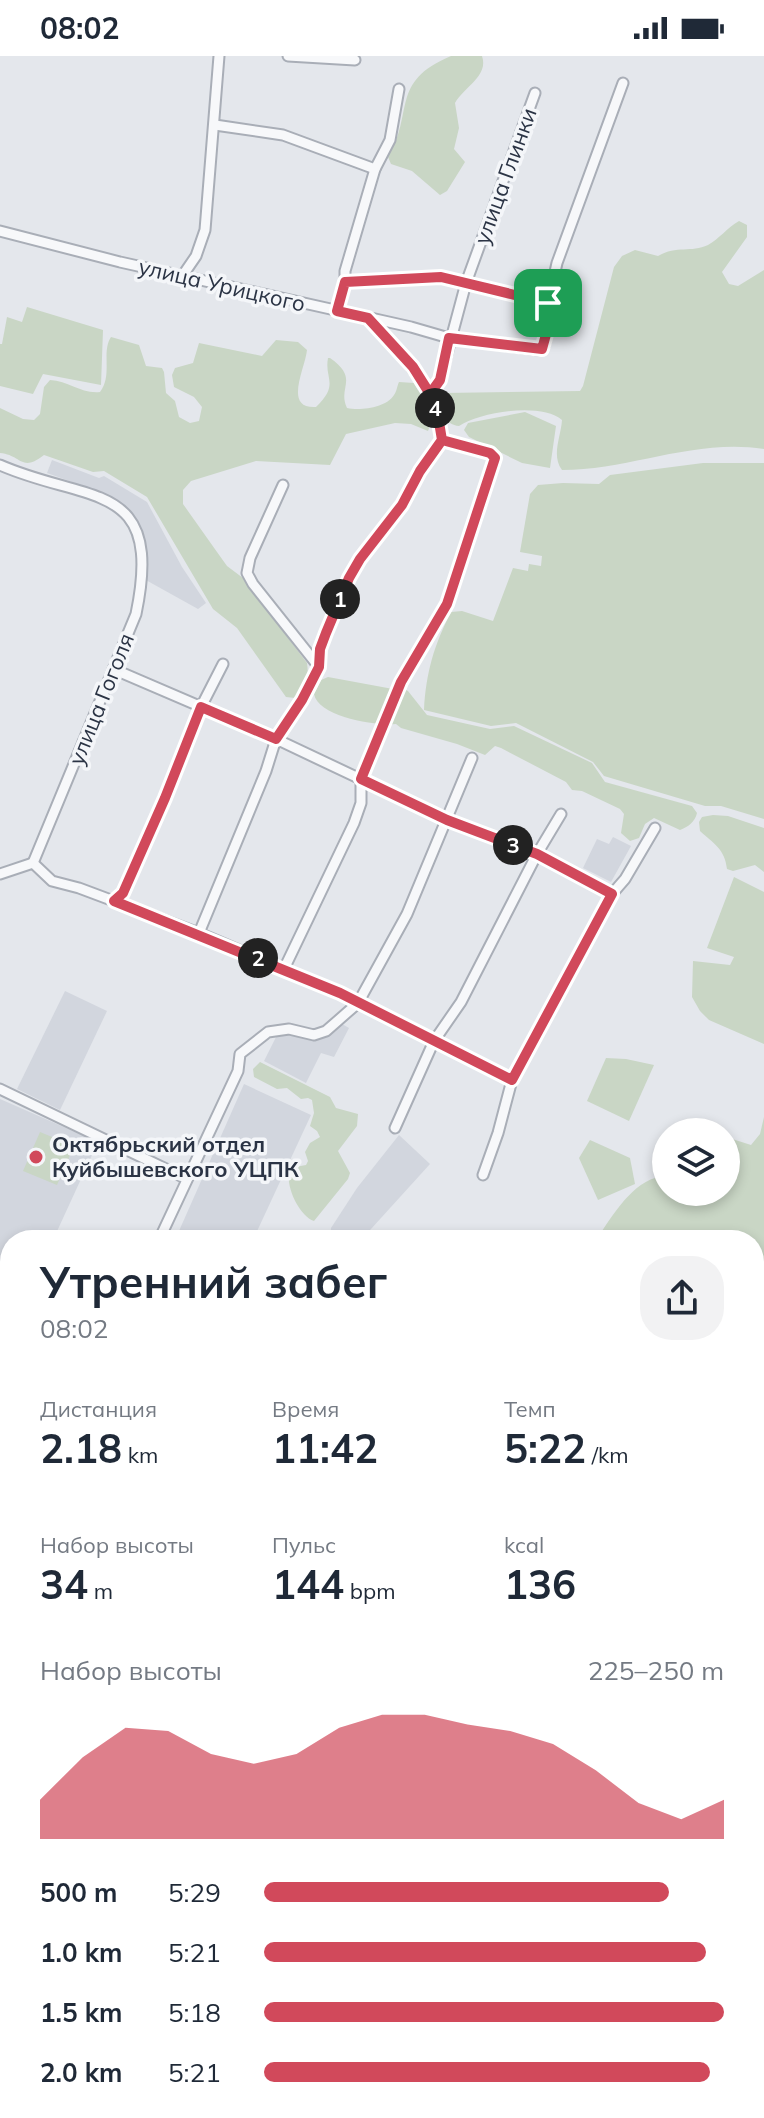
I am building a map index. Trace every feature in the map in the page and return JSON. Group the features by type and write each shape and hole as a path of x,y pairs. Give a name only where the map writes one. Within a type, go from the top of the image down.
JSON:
{"street":[{"path":"183,275 196,256 205,230 219,56"},
{"path":"288,56 355,60"},
{"path":"345,282 441,277 548,303 562,249 623,83"},
{"path":"337,311 345,271 375,169 390,140 399,89"},
{"name":"улица Глинки","path":"430,394 440,380 466,283 535,93"},
{"path":"215,125 283,135 375,169"},
{"name":"улица Урицкого","path":"0,231 449,338 538,350 544,346 553,309 548,303"},
{"path":"199,933 266,771 276,739 319,667 320,649 349,578 402,505 420,471 442,440 430,394 413,367 368,318"},
{"path":"284,969 354,823 361,803 361,779 401,682 447,604 495,458 490,453 442,440"},
{"name":"улица Гоголя","path":"0,465 94,494 122,510 136,530 142,558 136,614 33,863"},
{"path":"283,485 250,558 247,573 319,667"},
{"path":"114,901 123,893 201,707 223,664"},
{"path":"113,669 276,739 447,820 537,854 612,894"},
{"path":"164,1230 238,1071 240,1054 268,1032 289,1029 314,1035 326,1031 358,1003 407,914 472,758"},
{"path":"395,1128 434,1041 461,1002 537,854 561,814"},
{"path":"483,1175 512,1080 612,894 625,879 655,828"},
{"path":"0,874 33,863 52,881 199,933 284,969 512,1080"},
{"path":"0,1089 187,1179"}],"shaded area":[{"path":"52,460 99,478 104,476 147,502 182,567 206,603 198,609 144,579 141,529 134,517 124,507 97,491 47,473"},
{"path":"613,837 631,846 611,882 583,868 597,839 609,844"},
{"path":"65,991 107,1011 60,1110 17,1089"},
{"path":"342,1024 349,1028 334,1057 321,1053 306,1083 264,1061 278,1033 322,1038"},
{"path":"244,1084 311,1115 258,1230 179,1230"},
{"path":"0,1099 98,1142 58,1230 0,1230"},
{"path":"399,1135 430,1164 370,1230 331,1230 357,1188"}],"green space":[{"path":"451,56 482,56 483,63 479,75 455,103 459,128 454,149 465,162 447,191 440,195 412,171 391,164 388,157 401,126 411,88 419,76"},
{"path":"739,221 747,225 747,237 722,272 729,284 738,286 764,270 764,449 713,448 587,469 562,470 557,452 562,420 552,415 540,411 510,411 481,417 459,426 444,417 438,400 443,393 580,391 614,267 622,256 635,250 658,256 702,247 712,243"},
{"path":"27,307 103,330 101,385 43,374 33,394 0,386 0,344 7,317 22,322"},
{"path":"111,337 139,345 146,366 162,368 166,393 175,401 179,417 190,423 199,421 202,407 194,397 174,387 172,375 175,368 193,363 199,343 262,356 276,340 298,342 307,350 298,386 300,402 306,406 316,407 327,393 330,382 328,358 344,372 347,408 365,409 385,403 394,395 399,382 414,383 424,400 430,418 428,431 411,424 395,423 346,434 330,465 256,461 191,481 183,490 183,504 227,566 243,578 307,663 306,683 295,698 286,697 237,628 213,609 147,497 104,471 93,472 44,455 26,463 0,453 0,408 23,419 34,420 40,414 44,387 50,380 100,392 106,378"},
{"path":"525,412 556,426 550,468 522,463 469,437 464,430 468,423"},
{"path":"703,463 764,463 764,819 721,806 705,806 604,776 593,762 516,723 491,726 424,710 432,660 451,612 462,611 493,621 513,568 528,571 529,564 541,566 542,556 520,552 530,494 538,485 599,484 610,475"},
{"path":"328,677 402,688 427,715 490,729 514,726 592,763 605,782 692,806 696,816 691,824 680,830 654,818 645,824 639,838 630,841 621,833 624,814 620,809 582,791 572,790 566,782 501,748 495,746 485,755 396,724 362,721 326,709 314,694 321,680"},
{"path":"728,816 764,828 764,872 755,865 733,871 727,869 721,851 700,831 702,817"},
{"path":"734,877 764,892 764,1044 709,1020 692,997 693,961 730,965 734,957 707,948"},
{"path":"606,1058 654,1065 629,1121 587,1101"},
{"path":"260,1062 330,1097 336,1108 358,1114 357,1126 338,1151 350,1173 348,1179 314,1221 298,1206 289,1182 290,1168 306,1165 305,1152 310,1143 320,1137 310,1126 314,1113 312,1100 301,1099 287,1088 277,1089 254,1077 253,1069"},
{"path":"764,1117 764,1230 603,1230 629,1196 652,1180 652,1206 740,1206 740,1141 751,1145 760,1134"},
{"path":"40,1132 74,1146 57,1185 23,1171"},
{"path":"590,1140 630,1158 635,1184 598,1200 579,1158"}],"place":[{"name":"Октябрьский отдел Куйбышевского УЦПК","path":"36,1157"}],"route":[{"path":"548,303 441,277 345,282 337,311 368,318 413,367 430,394 442,440 420,471 402,505 349,578 320,649 319,667 276,739 201,707 123,893 114,901 199,933 340,993 512,1080 612,894 537,854 447,820 361,779 401,682 447,604 495,458 490,453 442,440 438,416 430,394 440,380 449,338 542,349 553,309 548,303"}]}
